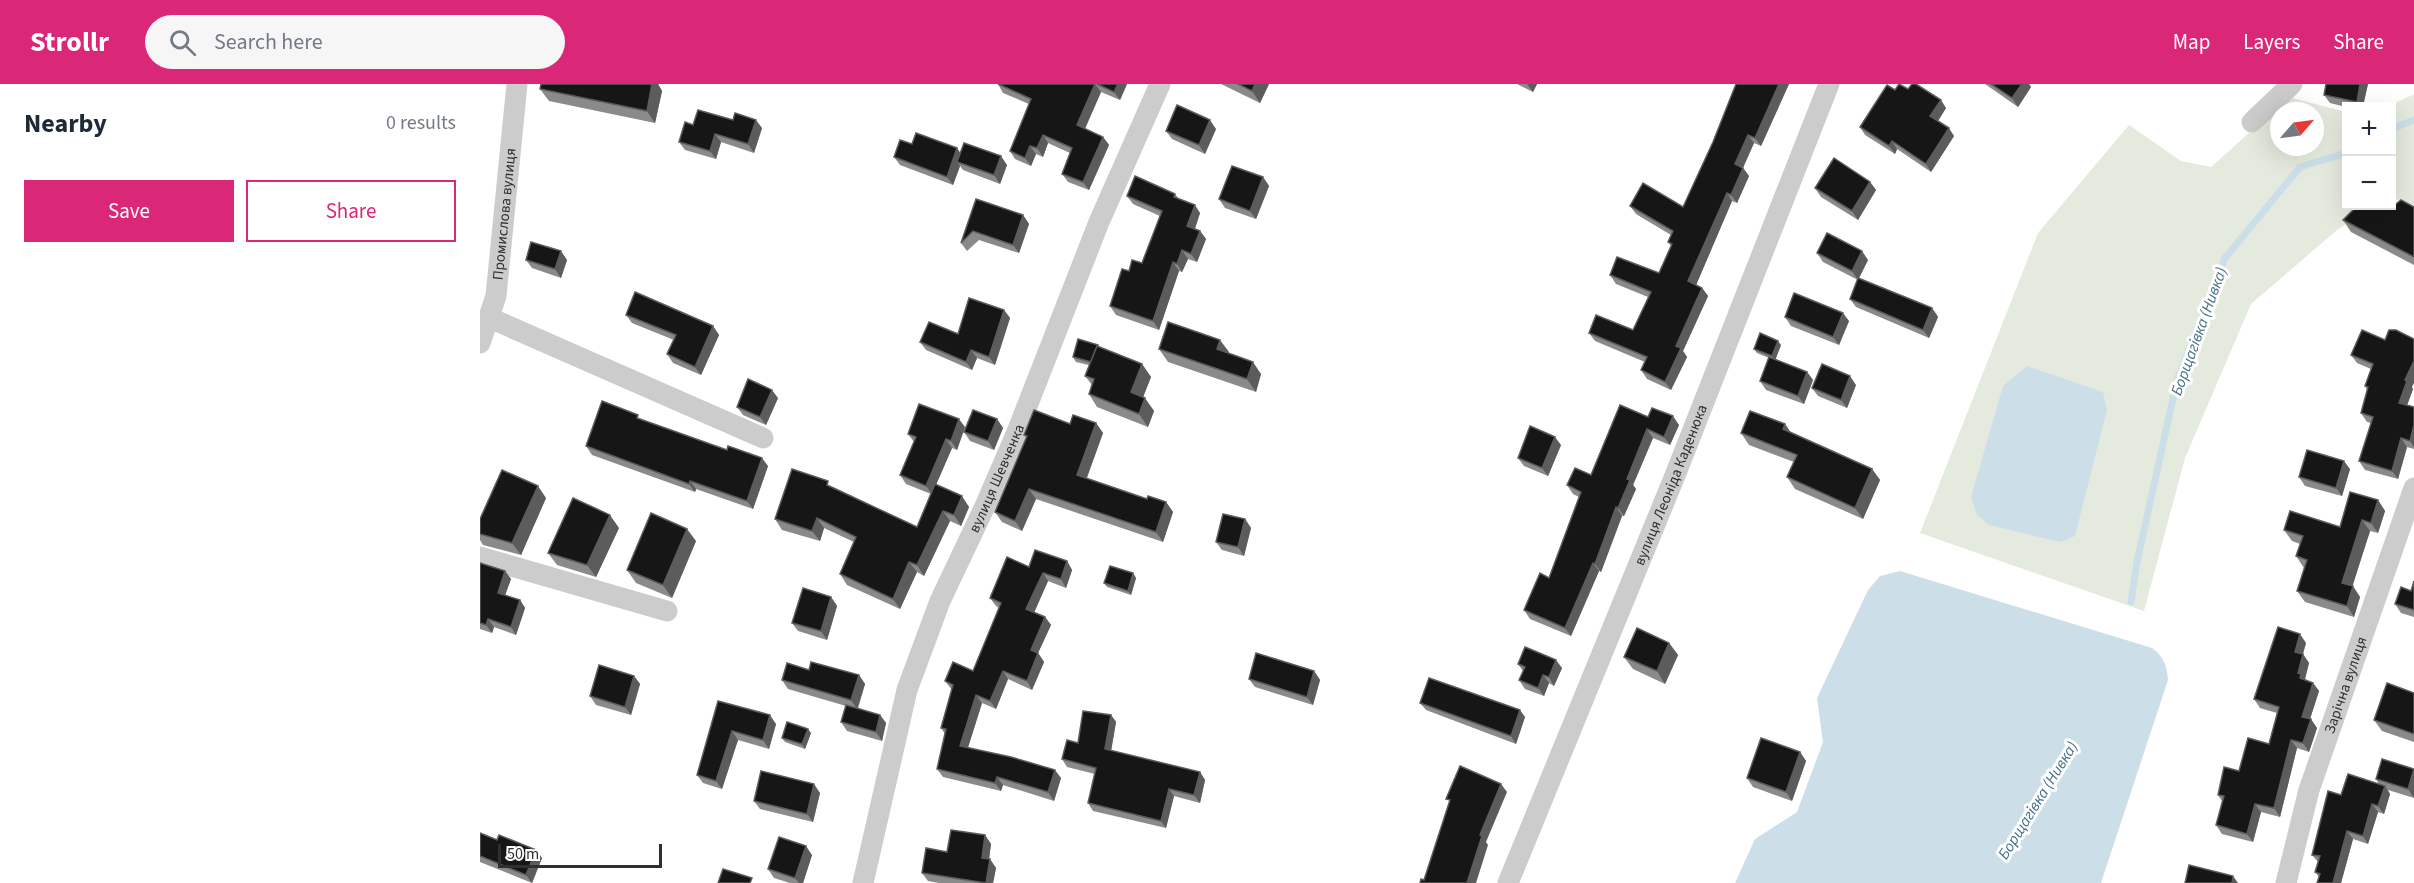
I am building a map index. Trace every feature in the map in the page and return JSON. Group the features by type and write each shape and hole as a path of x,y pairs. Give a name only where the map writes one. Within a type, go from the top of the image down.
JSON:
{"street":[{"name":"Промислова вулиця","path":"480,343 496,296 517,84"},
{"name":"вулиця Шевченка","path":"863,883 907,690 940,601 1017,432 1099,222 1160,84"},
{"name":"вулиця Леоніда Каденюка","path":"1508,883 1674,478 1829,84"},
{"path":"2252,122 2292,84"},
{"path":"490,318 763,438"},
{"name":"Зарічна вулиця","path":"2286,883 2309,790 2414,488"},
{"path":"480,558 667,611"}],"shaded area":[{"path":"2414,94 2414,207 2396,199 2396,103"},
{"path":"2289,97 2308,102 2283,102"},
{"path":"2324,106 2342,111 2342,210 2365,210 2337,230 2251,304 2185,458 2144,611 1920,533 2038,233 2129,125 2181,161 2211,167 2270,114 2270,156 2324,156"}],"water":[{"path":"2027,366 2103,392 2107,410 2075,536 2061,542 1989,525 1977,515 1971,497 2003,386"},
{"path":"1900,571 2152,648 2162,658 2168,680 2101,883 1735,883 1755,839 1797,812 1823,742 1817,698 1868,590 1880,576"}],"building":[{"path":"541,84 652,84 647,111 540,89"},
{"path":"998,84 1095,84 1077,125 1103,137 1083,182 1062,174 1072,148 1043,135 1037,148 1030,146 1025,158 1010,151 1031,99"},
{"path":"1097,84 1118,84 1114,92"},
{"path":"1238,84 1255,84 1252,91"},
{"path":"1736,84 1779,84 1755,138 1748,135 1735,164 1743,168 1731,195 1727,193 1688,281 1702,288 1676,346 1681,348 1665,382 1641,370 1647,357 1589,333 1596,315 1633,330 1651,292 1610,275 1617,257 1659,273 1672,244 1668,242 1673,231 1630,206 1643,183 1683,207 1713,142"},
{"path":"1899,84 1908,89 1912,84 1916,84 1941,100 1930,116 1949,128 1926,164 1892,141 1889,146 1860,127 1887,85 1895,90"},
{"path":"1991,84 2022,84 2012,98"},
{"path":"2326,84 2360,84 2357,102 2324,95"},
{"path":"1177,105 1210,120 1199,145 1166,131"},
{"path":"698,110 733,120 735,113 756,120 748,144 715,134 710,151 679,142 685,122 693,125"},
{"path":"916,133 957,148 947,177 894,157 900,140 912,144"},
{"path":"964,143 1001,156 994,175 957,162"},
{"path":"1834,158 1870,182 1852,211 1815,188"},
{"path":"1232,166 1263,177 1250,211 1219,199"},
{"path":"1135,176 1175,194 1174,197 1195,205 1187,226 1200,231 1191,254 1182,250 1177,264 1173,262 1153,321 1110,306 1122,269 1129,271 1132,260 1142,263 1162,211 1127,196"},
{"path":"976,199 1023,215 1013,245 973,231 961,243"},
{"path":"2401,200 2414,207 2414,257 2343,220 2353,210 2396,210 2396,204"},
{"path":"1827,233 1862,251 1852,271 1817,253"},
{"path":"531,242 561,251 555,269 526,260"},
{"path":"1858,278 1932,308 1923,330 1850,299"},
{"path":"635,292 713,326 695,367 667,354 676,335 626,315"},
{"path":"1794,293 1843,313 1833,337 1785,317"},
{"path":"969,298 1004,310 989,357 971,350 966,362 920,342 929,322 958,334"},
{"path":"1168,322 1220,340 1217,349 1253,362 1247,379 1159,349"},
{"path":"2362,330 2385,340 2389,330 2396,330 2414,339 2414,361 2405,380 2407,381 2399,403 2414,407 2414,425 2410,441 2401,438 2392,471 2359,461 2373,417 2361,413 2368,387 2365,386 2373,364 2351,355"},
{"path":"1760,333 1778,341 1772,356 1754,349"},
{"path":"1078,339 1098,345 1091,362 1073,357"},
{"path":"1097,346 1142,364 1131,392 1145,398 1139,414 1089,394 1094,379 1085,376"},
{"path":"1769,357 1807,372 1798,396 1760,381"},
{"path":"1822,364 1850,376 1841,400 1812,388"},
{"path":"748,379 772,390 760,417 737,407"},
{"path":"602,401 638,415 637,418 727,450 728,446 762,458 747,501 690,481 689,484 586,446"},
{"path":"919,404 959,419 951,441 946,439 926,486 900,475 916,437 908,434"},
{"path":"1620,405 1648,417 1652,408 1673,416 1664,437 1647,429 1627,479 1630,480 1618,508 1616,507 1595,564 1593,563 1565,628 1524,610 1540,573 1549,578 1581,492 1567,485 1575,468 1591,475"},
{"path":"973,410 997,419 988,441 964,432"},
{"path":"1034,410 1070,424 1073,415 1096,423 1077,475 1147,499 1148,496 1166,502 1156,532 1029,489 1015,521 995,512 1027,436 1024,435"},
{"path":"1750,411 1785,424 1783,429 1872,469 1855,508 1787,477 1797,455 1741,433"},
{"path":"1530,426 1555,437 1542,468 1518,458"},
{"path":"2307,450 2344,461 2336,488 2299,477"},
{"path":"792,469 828,481 827,485 917,527 935,484 962,496 954,515 943,511 917,565 909,562 893,599 840,574 856,537 817,518 812,531 775,519"},
{"path":"502,470 538,486 512,543 480,534 480,519"},
{"path":"2350,492 2378,500 2371,523 2362,520 2342,583 2353,586 2347,606 2297,591 2307,560 2296,556 2303,536 2284,530 2290,511 2340,527"},
{"path":"573,498 610,515 587,565 548,553"},
{"path":"651,513 687,529 663,585 627,570"},
{"path":"1223,514 1245,519 1238,547 1216,542"},
{"path":"1035,550 1067,561 1061,579 1043,573 1026,609 1045,617 1031,650 1038,653 1027,681 1003,671 990,701 976,695 960,746 1011,757 1055,770 1048,792 997,777 995,783 937,769 946,729 941,728 953,685 945,681 953,662 973,671 1001,603 990,598 1007,557 1029,567"},
{"path":"480,563 505,571 498,593 520,600 511,627 488,619 486,625 480,623"},
{"path":"1110,566 1133,573 1128,591 1104,583"},
{"path":"2414,581 2414,610 2395,604 2401,587 2411,591"},
{"path":"803,588 831,597 821,631 792,623"},
{"path":"2278,627 2300,634 2295,652 2303,654 2298,673 2301,674 2300,678 2313,683 2302,717 2311,719 2303,743 2291,740 2274,808 2255,804 2247,834 2216,825 2224,796 2218,795 2224,767 2239,771 2248,738 2269,744 2279,707 2254,699"},
{"path":"1637,628 1669,643 1657,671 1624,657"},
{"path":"1525,647 1556,660 1549,677 1543,675 1538,688 1519,680 1525,667 1518,664"},
{"path":"1256,653 1314,671 1307,697 1249,679"},
{"path":"811,662 859,675 851,700 782,680 787,663 809,670"},
{"path":"599,665 634,676 625,707 590,696"},
{"path":"1429,678 1520,710 1511,736 1420,703"},
{"path":"2387,683 2414,693 2414,734 2374,720"},
{"path":"718,701 770,715 763,740 732,731 716,781 697,775"},
{"path":"846,705 880,715 876,732 841,722"},
{"path":"1083,711 1111,715 1105,749 1200,772 1194,795 1169,789 1161,821 1088,803 1096,768 1062,759 1067,740 1078,743"},
{"path":"787,722 808,729 802,744 782,738"},
{"path":"1761,738 1800,752 1786,792 1747,778"},
{"path":"2382,759 2414,769 2408,789 2376,779"},
{"path":"1460,766 1501,784 1480,835 1482,836 1467,883 1420,883 1421,879 1424,880 1450,800 1446,799"},
{"path":"761,771 814,784 807,814 754,801"},
{"path":"2348,774 2385,786 2378,806 2372,804 2363,836 2347,831 2333,883 2317,883 2320,874 2315,872 2320,856 2312,855 2328,791 2341,795"},
{"path":"951,830 985,835 982,858 990,859 986,883 922,873 926,848 947,852"},
{"path":"480,833 497,840 499,835 536,850 526,875 480,856"},
{"path":"779,837 806,846 795,878 768,869"},
{"path":"2189,865 2233,876 2232,883 2185,883"},
{"path":"723,869 752,878 750,883 718,883"}],"waterway":[{"name":"Борщагівка (Нивка)","path":"2396,127 2414,120"},
{"name":"Борщагівка (Нивка)","path":"2131,602 2137,562 2177,380 2225,258 2300,167 2342,154"}]}
